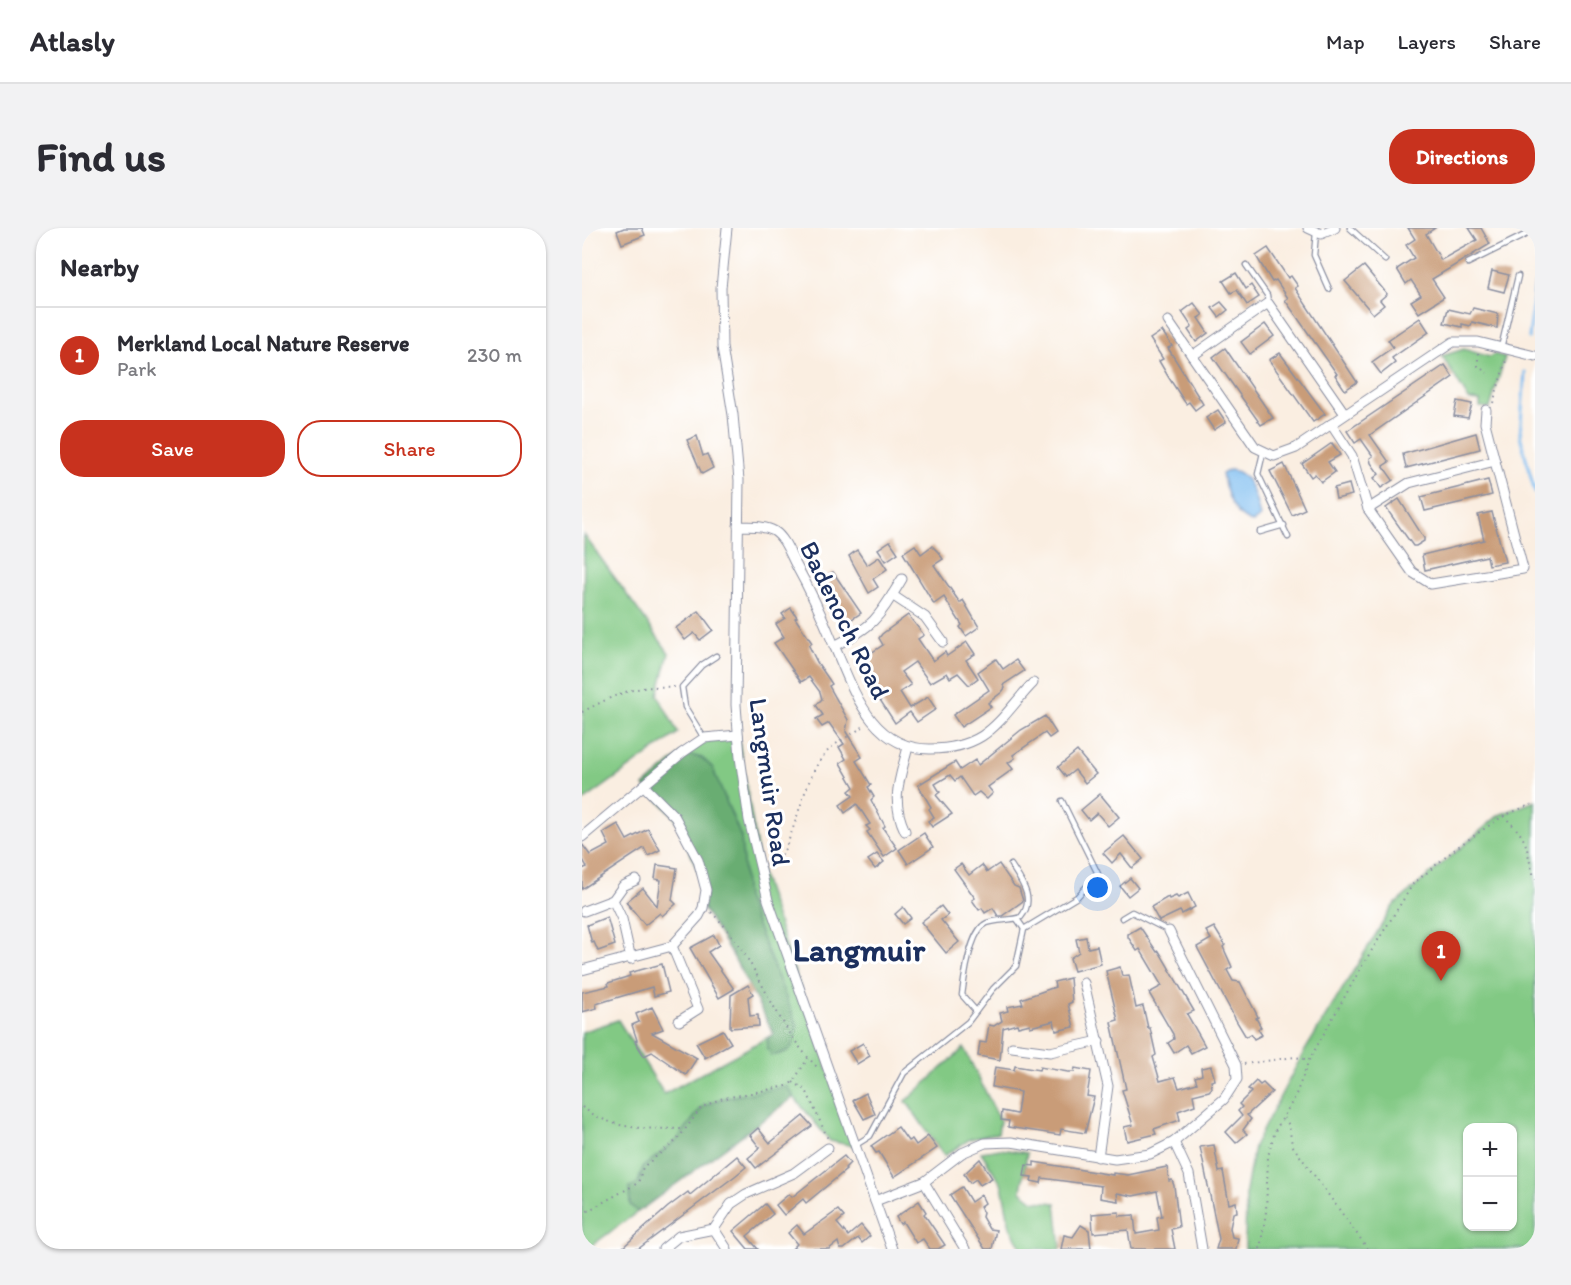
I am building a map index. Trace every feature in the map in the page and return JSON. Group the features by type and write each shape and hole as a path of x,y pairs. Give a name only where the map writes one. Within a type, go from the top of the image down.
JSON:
{"street":[{"name":"Langmuir Road","path":"727,228 721,288 721,336 736,447 738,526 735,676 738,735 749,820 761,872 828,1074 892,1249"},
{"path":"1312,231 1321,234 1335,228"},
{"path":"1192,356 1268,303 1345,414"},
{"path":"1168,321 1255,447 1263,453 1274,456 1288,452 1331,424 1446,344 1460,340 1478,342 1535,356"},
{"path":"1331,424 1352,456 1368,508 1412,572 1431,584 1523,569 1485,423 1486,410"},
{"path":"1368,508 1410,483 1495,461"},
{"name":"Badenoch Road","path":"738,526 766,527 780,536 812,593 854,695 871,722 886,735 908,747 941,749 970,742 993,727 1033,684"},
{"path":"834,646 867,630 881,614 902,579"},
{"path":"892,595 925,617 943,642"},
{"path":"582,837 682,753 704,738 738,735"},
{"path":"905,831 898,816 896,796 908,747"},
{"path":"582,970 672,946 703,908 706,890 698,860 675,817 644,786"},
{"path":"584,911 613,900 623,886 636,880"},
{"path":"613,900 622,919 631,958"},
{"path":"875,1201 924,1182 972,1147 998,1141 1098,1157 1137,1157 1150,1154 1174,1142 1229,1093 1237,1080 1236,1065 1169,931"},
{"path":"672,946 698,1009 679,1021"},
{"path":"1084,983 1108,1086 1098,1157"},
{"path":"1012,1047 1050,1052 1099,1041"},
{"path":"1174,1142 1189,1174 1202,1249"},
{"path":"663,1249 679,1236 714,1229 731,1204 746,1194 794,1173 828,1148"},
{"path":"924,1182 965,1249"},
{"path":"714,1229 727,1249"}],"lane":[{"path":"1350,228 1386,260"},
{"path":"1468,263 1535,230"},
{"path":"1312,231 1314,255 1329,289"},
{"path":"1246,265 1267,295 1268,303"},
{"path":"1505,349 1518,276"},
{"path":"1263,453 1258,474 1288,537"},
{"path":"1260,532 1284,525"},
{"path":"704,738 685,707 682,687 702,665 716,656"},
{"path":"1024,929 1077,897 1098,874 1062,801"},
{"path":"976,1011 962,995 965,965 978,934 988,923 1017,918 1024,913 1028,902 1026,890 1011,865"},
{"path":"1122,918 1132,912 1169,931"},
{"path":"854,1146 870,1136 904,1074 968,1023 993,989 1016,966 1024,929 1017,918"}],"path":[{"path":"1478,342 1478,366 1487,373"},
{"path":"1486,410 1491,410 1505,349"},
{"path":"582,712 619,692 647,685 682,687"},
{"path":"761,872 776,866 783,853 799,804 826,752 871,722"},
{"path":"1260,1249 1266,1212 1268,1156 1275,1131 1284,1118 1309,1060 1362,966 1413,884 1459,846 1503,816 1535,803"},
{"path":"1503,816 1520,831 1527,844 1535,879"},
{"path":"703,908 712,912 741,946 766,998 808,1058 823,1073 828,1074"},
{"path":"1236,1065 1295,1057 1309,1060"},
{"path":"582,1214 638,1183 644,1167 671,1146 696,1113 710,1102 778,1088 793,1082 808,1058"},
{"path":"793,1082 806,1090 830,1142 828,1148"},
{"path":"582,1107 603,1121 615,1125 686,1128"},
{"path":"1284,1118 1289,1125 1292,1145 1368,1249"},
{"path":"1527,1249 1535,1234"}],"green space":[{"path":"1464,349 1490,357 1494,354 1505,357 1490,408 1480,407 1480,401 1469,400 1442,356"},
{"path":"584,535 669,653 658,695 678,733 582,802"},
{"path":"738,735 761,872 854,1146 830,1141 794,1097 587,1249 582,1249 582,1032 618,1020 664,1094 774,1034 733,956 703,908 706,890 675,817 644,786 704,738"},
{"path":"682,753 702,758 712,767 741,837 746,898 797,1025 791,1048 778,1055 771,1055 767,1047 768,1038 774,1034 733,956 703,908 706,890 675,817 644,786"},
{"path":"1535,801 1535,1249 1245,1249 1246,1191 1254,1146 1301,1057 1393,906 1499,815"},
{"path":"964,1048 1000,1121 998,1133 970,1139 944,1156 906,1101"},
{"path":"787,1086 794,1097 638,1212 630,1205 629,1188 638,1183 643,1167 677,1140 702,1107 720,1099"},
{"path":"1000,1149 1027,1153 1021,1191 1034,1201 1056,1203 1061,1249 1022,1249 1010,1227 1002,1185 981,1152"}],"water":[{"path":"1229,470 1242,475 1251,487 1260,517 1253,522 1240,515 1231,503 1222,474"}],"building":[{"path":"624,228 642,228 645,235 622,244 617,231"},
{"path":"1408,228 1435,228 1426,234 1441,260 1477,240 1469,228 1481,228 1490,244 1432,279 1444,297 1419,313 1411,301 1421,295 1411,280 1406,284 1397,269 1414,258 1406,245 1415,239"},
{"path":"1268,248 1288,278 1291,276 1298,286 1295,288 1357,382 1345,390 1335,375 1337,374 1285,300 1288,298 1276,280 1272,282 1256,256"},
{"path":"1364,266 1387,294 1380,300 1384,305 1373,314 1345,281"},
{"path":"1492,271 1509,275 1504,292 1488,288"},
{"path":"1236,273 1246,289 1251,285 1259,297 1247,305 1237,290 1231,293 1223,281"},
{"path":"1221,302 1228,310 1219,317 1212,308"},
{"path":"1194,303 1203,315 1198,318 1208,333 1196,342 1188,330 1192,327 1182,312"},
{"path":"1473,308 1498,314 1497,328 1472,322 1471,326 1462,324 1462,327 1444,323 1448,309 1470,314"},
{"path":"1420,318 1429,332 1392,358 1395,363 1381,374 1372,362 1393,347 1388,340"},
{"path":"1265,324 1274,336 1250,354 1241,342"},
{"path":"1162,331 1172,346 1168,348 1203,404 1195,410 1189,402 1186,404 1159,361 1163,359 1150,339"},
{"path":"1225,348 1273,418 1261,425 1213,357"},
{"path":"1280,353 1325,414 1313,422 1269,360"},
{"path":"1445,365 1453,377 1370,435 1389,462 1383,466 1393,480 1381,488 1374,478 1379,474 1371,463 1370,458 1373,456 1361,439 1355,443 1347,431"},
{"path":"1457,401 1472,404 1468,418 1454,416"},
{"path":"1218,410 1226,422 1214,430 1206,418"},
{"path":"1476,433 1480,449 1406,468 1403,454"},
{"path":"697,436 703,456 707,454 713,468 702,474 687,440"},
{"path":"1332,443 1340,455 1328,462 1335,472 1321,482 1315,474 1311,477 1302,464"},
{"path":"1284,464 1305,509 1292,515 1270,471"},
{"path":"1488,480 1492,495 1425,511 1421,497"},
{"path":"1349,484 1352,495 1336,499 1334,488"},
{"path":"1399,499 1424,538 1424,541 1416,546 1413,546 1386,508"},
{"path":"1492,512 1505,562 1489,565 1487,556 1425,570 1422,555 1484,540 1478,515"},
{"path":"890,541 898,553 886,561 878,549"},
{"path":"915,545 921,554 932,546 943,559 934,565 960,603 963,600 979,627 966,636 960,627 962,625 944,597 934,604 903,553"},
{"path":"857,550 867,565 879,557 887,569 873,579 878,587 869,593 849,556"},
{"path":"833,572 861,613 849,621 821,580"},
{"path":"791,608 812,643 809,646 832,684 829,686 848,720 846,732 862,757 856,761 871,785 868,787 874,797 871,800 885,826 883,828 897,848 884,857 867,832 870,830 866,826 870,824 857,804 845,813 840,805 853,796 849,791 854,787 840,763 846,759 839,747 844,744 829,723 822,727 816,719 823,715 816,705 822,699 820,692 809,677 801,682 774,643 784,637 776,624 785,618 782,614"},
{"path":"699,611 713,630 700,640 694,633 685,640 676,628"},
{"path":"908,615 924,635 918,639 933,661 945,652 947,656 967,642 975,654 966,660 978,678 969,685 958,673 950,678 947,673 930,683 915,662 901,672 911,685 900,692 910,708 928,697 936,709 917,722 910,712 895,723 856,663 883,645 879,638 882,634"},
{"path":"996,659 1003,669 1016,660 1024,671 1003,685 1005,688 1002,692 988,703 991,707 961,727 953,715 989,690 978,672"},
{"path":"1045,716 1056,733 1049,738 1045,733 1013,755 1015,758 1008,763 1013,769 988,787 993,793 987,799 979,792 973,796 960,777 955,781 950,775 935,784 940,792 936,795 952,814 932,827 928,821 934,817 929,809 931,807 918,785 955,762 960,770 975,760 978,765 1021,730"},
{"path":"1077,751 1096,774 1085,783 1075,770 1066,777 1058,767"},
{"path":"1100,794 1119,817 1108,826 1097,813 1089,820 1081,810"},
{"path":"618,824 627,840 648,829 660,850 648,856 644,848 582,889 582,869 587,867 582,858 582,844 590,855 609,845 603,833"},
{"path":"924,833 933,847 908,864 899,850"},
{"path":"1124,836 1143,859 1132,868 1121,854 1112,863 1103,853"},
{"path":"877,854 884,862 875,869 868,860"},
{"path":"961,864 969,875 982,865 987,872 999,864 1014,886 1019,888 1023,901 1002,916 998,916 993,908 985,913 982,908 979,910 972,900 975,898 954,869"},
{"path":"657,865 677,868 672,900 676,904 662,916 660,913 645,925 626,902 643,888 657,906 661,880 655,879"},
{"path":"1130,878 1138,888 1128,896 1120,886"},
{"path":"1188,893 1195,907 1182,914 1180,911 1159,921 1151,907 1168,897 1169,899 1176,896 1178,898"},
{"path":"941,906 948,915 941,920 959,942 946,953 921,922"},
{"path":"903,907 911,918 903,924 895,914"},
{"path":"607,917 615,945 598,951 594,942 592,943 587,925"},
{"path":"1140,927 1157,952 1159,951 1194,1011 1187,1014 1205,1046 1191,1053 1186,1045 1174,1053 1168,1043 1174,1039 1173,1034 1149,993 1162,986 1140,949 1137,951 1128,937 1128,934"},
{"path":"1214,927 1225,945 1223,947 1232,967 1227,970 1233,981 1240,982 1258,1017 1256,1018 1261,1027 1258,1029 1262,1035 1254,1039 1251,1034 1246,1037 1197,947 1211,939 1206,931"},
{"path":"714,935 719,945 708,952 734,989 719,998 690,948"},
{"path":"1086,937 1088,948 1097,946 1101,964 1074,971 1070,958 1079,952 1076,939"},
{"path":"662,964 669,992 654,996 652,987 596,1004 597,1008 582,1012 582,992 609,986 608,983 630,976 629,973"},
{"path":"1120,967 1122,976 1129,975 1136,1008 1143,1006 1148,1028 1150,1028 1156,1055 1153,1057 1160,1081 1175,1077 1179,1088 1197,1083 1195,1077 1202,1075 1201,1068 1211,1066 1215,1080 1211,1081 1212,1088 1209,1091 1193,1095 1195,1105 1178,1111 1180,1120 1154,1129 1156,1134 1127,1141 1124,1127 1133,1125 1122,1090 1126,1089 1111,1022 1118,1020 1106,971"},
{"path":"1070,978 1072,1002 1068,1004 1074,1027 1056,1031 1054,1021 1030,1027 1030,1024 1018,1027 1017,1024 1003,1028 1000,1060 978,1056 980,1042 986,1043 989,1025 994,1026 1002,1021 1000,1013 1008,1011 1007,1007 1023,1004 1021,999 1055,987 1054,982"},
{"path":"748,985 753,994 748,997 750,1016 758,1015 759,1026 730,1028 731,995"},
{"path":"652,1007 663,1029 652,1033 697,1058 686,1075 652,1052 644,1056 635,1041 637,1040 632,1025 639,1022 636,1014"},
{"path":"723,1030 731,1043 705,1058 696,1043"},
{"path":"863,1043 870,1056 857,1064 849,1051"},
{"path":"1015,1066 1039,1070 1040,1067 1068,1072 1074,1072 1075,1068 1091,1071 1087,1096 1094,1097 1085,1133 1061,1129 1060,1135 1008,1127 1009,1121 1001,1120 1002,1111 1017,1114 1020,1092 992,1087 995,1067 1014,1070"},
{"path":"1256,1081 1260,1085 1263,1083 1272,1092 1247,1115 1251,1119 1243,1130 1247,1134 1236,1143 1226,1132 1242,1116 1238,1111 1242,1107 1239,1104 1251,1092 1248,1089"},
{"path":"866,1093 875,1114 864,1119 853,1100"},
{"path":"803,1116 812,1126 756,1168 748,1158 760,1148 750,1135 758,1128 770,1143"},
{"path":"898,1127 908,1141 912,1139 916,1145 928,1136 937,1148 894,1177 879,1152 876,1153 871,1146"},
{"path":"1214,1145 1219,1172 1223,1171 1229,1204 1236,1202 1237,1212 1233,1213 1230,1228 1232,1237 1238,1238 1236,1249 1216,1249 1219,1239 1200,1147"},
{"path":"737,1156 746,1167 735,1176 638,1249 621,1249 668,1207 688,1192 690,1195"},
{"path":"844,1156 850,1163 845,1168 846,1170 806,1203 803,1199 784,1215 776,1205 789,1194 792,1197"},
{"path":"980,1159 992,1178 980,1185 976,1179 970,1183 964,1174"},
{"path":"1034,1162 1113,1175 1113,1173 1128,1175 1167,1167 1169,1181 1172,1180 1174,1186 1179,1227 1171,1229 1175,1249 1131,1249 1128,1230 1093,1233 1092,1214 1119,1212 1119,1216 1134,1215 1136,1234 1159,1230 1157,1217 1162,1216 1157,1191 1133,1196 1117,1193 1118,1201 1100,1198 1101,1186 1042,1178 1041,1183 1031,1181 1032,1177 1024,1176 1026,1165 1034,1166"},
{"path":"962,1187 971,1202 981,1195 985,1203 980,1207 982,1217 989,1229 996,1230 992,1249 985,1249 950,1195"},
{"path":"919,1201 926,1212 924,1214 945,1245 938,1249 930,1249 923,1239 916,1243 903,1222 900,1224 896,1217"},
{"path":"765,1204 773,1214 747,1236 758,1249 748,1249 733,1231"},
{"path":"838,1210 844,1217 837,1223 848,1236 861,1225 870,1236 862,1243 858,1238 844,1249 840,1249 838,1242 829,1249 792,1249 797,1244 788,1233 797,1225 804,1234"},
{"path":"1081,1225 1089,1230 1091,1249 1061,1249 1064,1235 1073,1237"}],"waterway":[{"path":"1529,338 1535,283"},
{"path":"1525,372 1520,435 1535,493"}],"place":[{"name":"Merkland Local Nature Reserve","path":"1441,981"}],"district":[{"name":"Langmuir","path":"859,950"}]}
